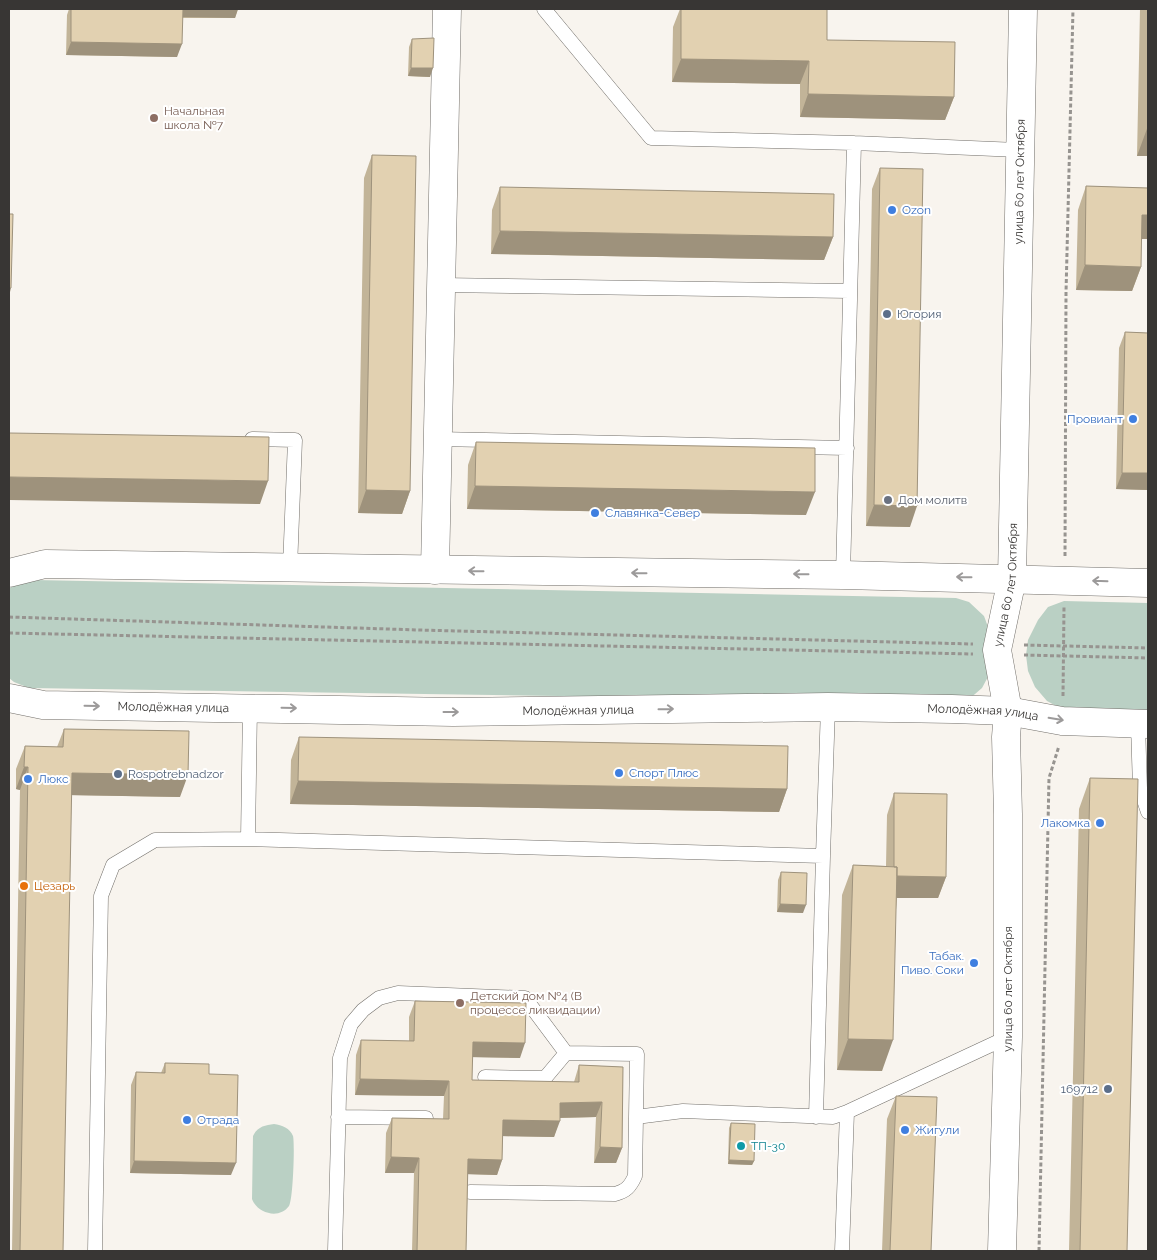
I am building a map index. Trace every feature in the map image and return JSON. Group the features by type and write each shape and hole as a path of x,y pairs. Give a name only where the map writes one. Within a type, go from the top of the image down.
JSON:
{"main road":[{"path":"435,570 447,9"},
{"name":"улица 60 лет Октября","path":"1002,1251 1008,1038 1006,737 1008,711 997,646 1012,579 1023,9"},
{"path":"9,573 45,564 843,575 1148,583"},
{"name":"Молодёжная улица","path":"9,698 43,705 250,707 453,712 828,707 1008,711 1062,721 1143,724"}],"lane":[{"path":"544,9 651,138 854,143 1020,150"},
{"path":"843,575 854,143"},
{"path":"442,285 850,291"},
{"path":"236,439 295,440 290,568"},
{"path":"437,439 847,448"},
{"path":"9,563 45,564"},
{"path":"248,839 250,707"},
{"path":"816,1117 828,707"},
{"path":"1143,724 1140,788 1148,812"},
{"path":"95,1251 102,896 113,866 155,840 248,839 823,856"},
{"path":"335,1251 340,1058 351,1024 363,1010 379,998 398,993 525,998 566,1053"},
{"path":"636,1117 683,1111 833,1117 1008,1038"},
{"path":"485,1077 545,1078 566,1053"},
{"path":"470,1192 615,1194 625,1192 631,1185 635,1176 637,1054 566,1053"},
{"path":"842,1251 847,1112"},
{"path":"338,1117 426,1118"}],"path":[{"path":"1039,1251 1049,778 1062,736 1065,580 1066,293 1072,9"},
{"path":"9,617 409,630 997,646 1148,648"},
{"path":"9,633 993,655 997,646"},
{"path":"997,646 1026,655 1148,658"}],"green space":[{"path":"34,580 956,598 969,602 984,616 991,635 990,673 982,688 968,700 957,702 29,688 9,678 9,589 15,584"},
{"path":"1064,601 1148,603 1148,711 1062,709 1047,701 1035,687 1028,671 1026,655 1028,640 1038,620 1048,607"},
{"path":"274,1124 283,1126 290,1131 293,1136 294,1149 293,1184 289,1206 280,1213 274,1214 258,1208 252,1199 253,1136 262,1127"}],"building":[{"path":"71,9 183,9 182,44 71,42"},
{"path":"681,9 827,9 827,40 955,42 954,97 808,94 809,61 681,59"},
{"path":"434,38 433,68 411,68 412,39"},
{"path":"372,155 416,156 410,491 366,490"},
{"path":"880,168 923,169 917,506 874,505"},
{"path":"1086,186 1148,188 1148,215 1142,215 1141,267 1085,265"},
{"path":"500,187 834,194 833,237 500,231"},
{"path":"9,214 13,214 11,288 9,288"},
{"name":"Провиант","path":"1125,332 1148,333 1148,473 1122,473"},
{"path":"9,433 269,437 268,481 9,477"},
{"path":"476,442 815,448 815,492 475,486"},
{"path":"64,729 189,731 188,775 72,773 63,1251 20,1251 28,767 24,767 25,746 63,747"},
{"path":"299,737 788,746 787,789 298,781"},
{"path":"1090,778 1138,779 1127,1251 1080,1251"},
{"path":"894,793 947,794 946,877 897,876 897,867 894,867"},
{"path":"853,865 897,867 893,1040 848,1039"},
{"path":"781,872 807,873 806,905 780,904"},
{"path":"415,1001 526,1003 525,1043 473,1042 472,1080 579,1082 579,1065 623,1067 622,1148 600,1147 602,1102 560,1103 560,1121 503,1120 502,1160 468,1159 466,1251 417,1251 419,1158 391,1157 392,1118 449,1119 449,1081 360,1079 361,1040 414,1041"},
{"path":"165,1063 209,1064 209,1074 238,1075 236,1163 134,1161 136,1072 165,1073"},
{"path":"896,1096 937,1097 931,1251 890,1251"},
{"name":"ТП-30","path":"731,1123 755,1124 754,1161 729,1160"}],"place":[{"name":"Начальная школа №7","path":"154,118"},
{"name":"Ozon","path":"892,210"},
{"name":"Югория","path":"887,314"},
{"name":"Провиант","path":"1133,419"},
{"name":"Дом молитв","path":"888,500"},
{"name":"Славянка-Север","path":"595,513"},
{"name":"Спорт Плюс","path":"619,773"},
{"name":"Rospotrebnadzor","path":"118,774"},
{"name":"Люкс","path":"28,779"},
{"name":"Лакомка","path":"1100,823"},
{"name":"Цезарь","path":"24,886"},
{"name":"Табак. Пиво. Соки","path":"974,963"},
{"name":"Детский дом №4 (В процессе ликвидации)","path":"460,1003"},
{"name":"169712","path":"1108,1089"},
{"name":"Отрада","path":"187,1120"},
{"name":"Жигули","path":"905,1130"},
{"name":"ТП-30","path":"741,1146"}]}
